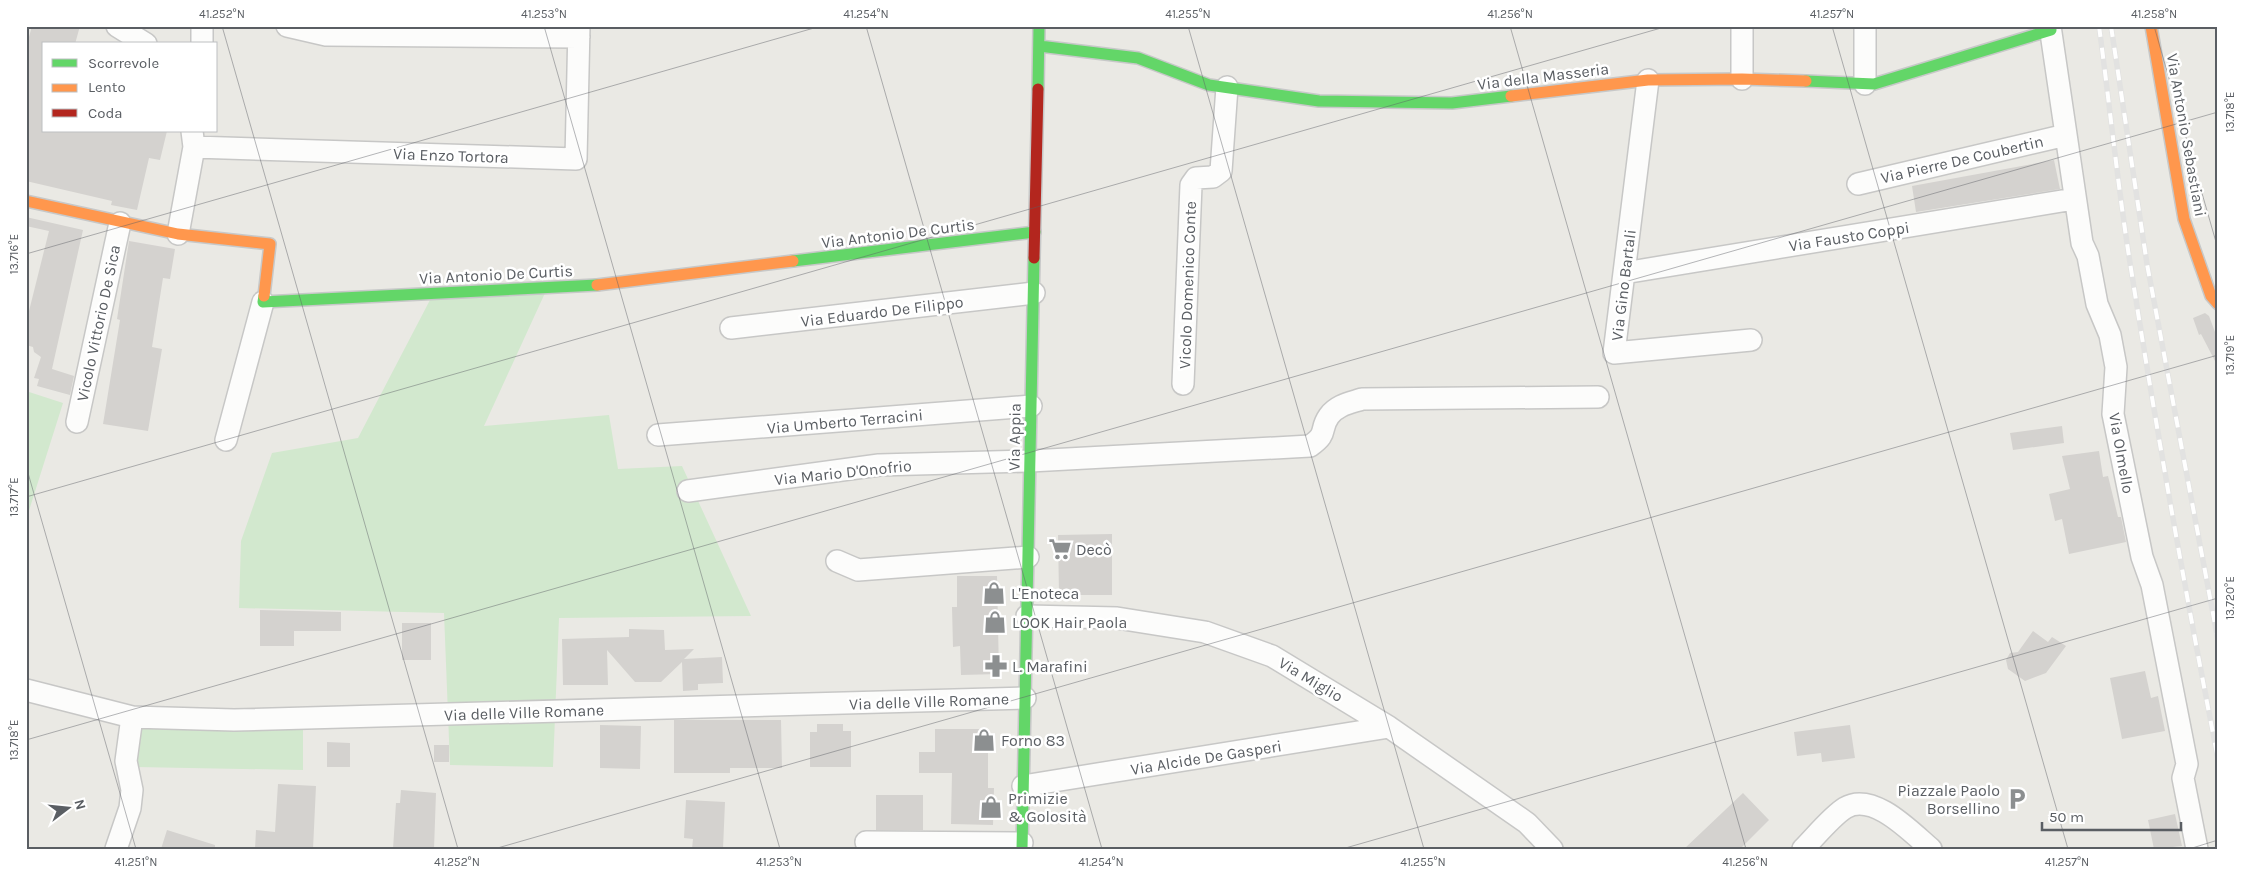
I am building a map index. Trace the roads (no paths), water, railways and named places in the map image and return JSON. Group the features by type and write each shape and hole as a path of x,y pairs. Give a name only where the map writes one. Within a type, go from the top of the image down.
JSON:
{"street":[{"path":"117,26 143,42"},
{"path":"202,26 202,42"},
{"path":"287,26 326,35 579,32"},
{"name":"Via Appia","path":"1022,846 1039,26"},
{"path":"1742,26 1742,80"},
{"path":"1865,26 1865,84"},
{"name":"Via Antonio Sebastiani","path":"2151,26 2184,219 2211,296 2218,304"},
{"name":"Via della Masseria","path":"1039,46 1138,58 1209,84 1319,101 1452,103 1648,80 1742,80 1874,84 2050,28"},
{"name":"Via Olmello","path":"2050,28 2074,199 2097,304 2110,335 2116,367 2113,414 2142,557 2152,585 2187,764 2182,778 2197,849"},
{"name":"Via Enzo Tortora","path":"193,139 576,159 579,32"},
{"name":"Via Gino Bartali","path":"1648,80 1614,353 1751,340"},
{"name":"Vicolo Domenico Conte","path":"1183,384 1191,185 1196,178 1212,177 1221,171 1227,88"},
{"name":"Via Pierre De Coubertin","path":"1858,184 2066,135"},
{"path":"178,234 193,139"},
{"name":"Via Fausto Coppi","path":"1624,273 2074,199"},
{"path":"26,201 120,223 178,234 270,244 263,302 226,440"},
{"name":"Vicolo Vittorio De Sica","path":"77,422 120,223"},
{"name":"Via Antonio De Curtis","path":"263,302 600,286 1035,232"},
{"name":"Via Eduardo De Filippo","path":"731,328 1034,293"},
{"name":"Via Mario D'Onofrio","path":"688,490 879,465 1030,461 1310,446 1321,438 1329,417 1340,406 1362,399 1598,396"},
{"name":"Via Umberto Terracini","path":"658,435 1031,406"},
{"path":"837,561 858,570 1028,557"},
{"name":"Via Miglio","path":"1027,616 1117,618 1205,632 1272,656 1389,727 1527,823 1552,849"},
{"name":"Via delle Ville Romane","path":"26,690 132,717 234,720 1025,698"},
{"path":"116,849 130,808 132,790 126,761 132,717"},
{"name":"Via Alcide De Gasperi","path":"1023,786 1389,727"},
{"path":"1802,849 1845,808 1860,804 1885,810 1931,849"},
{"path":"866,842 1022,846"}],"railway":[{"path":"2099,26 2126,239 2172,514 2218,759"},
{"path":"2111,26 2147,264 2218,640"}],"place":[{"name":"Decò","path":"1060,549"},
{"name":"L'Enoteca","path":"994,593"},
{"name":"LOOK Hair Paola","path":"995,622"},
{"name":"L. Marafini","path":"996,666"},
{"name":"Forno 83","path":"984,740"},
{"name":"Piazzale Paolo Borsellino","path":"2017,799"},
{"name":"Primizie & Golosità","path":"991,807"}]}
